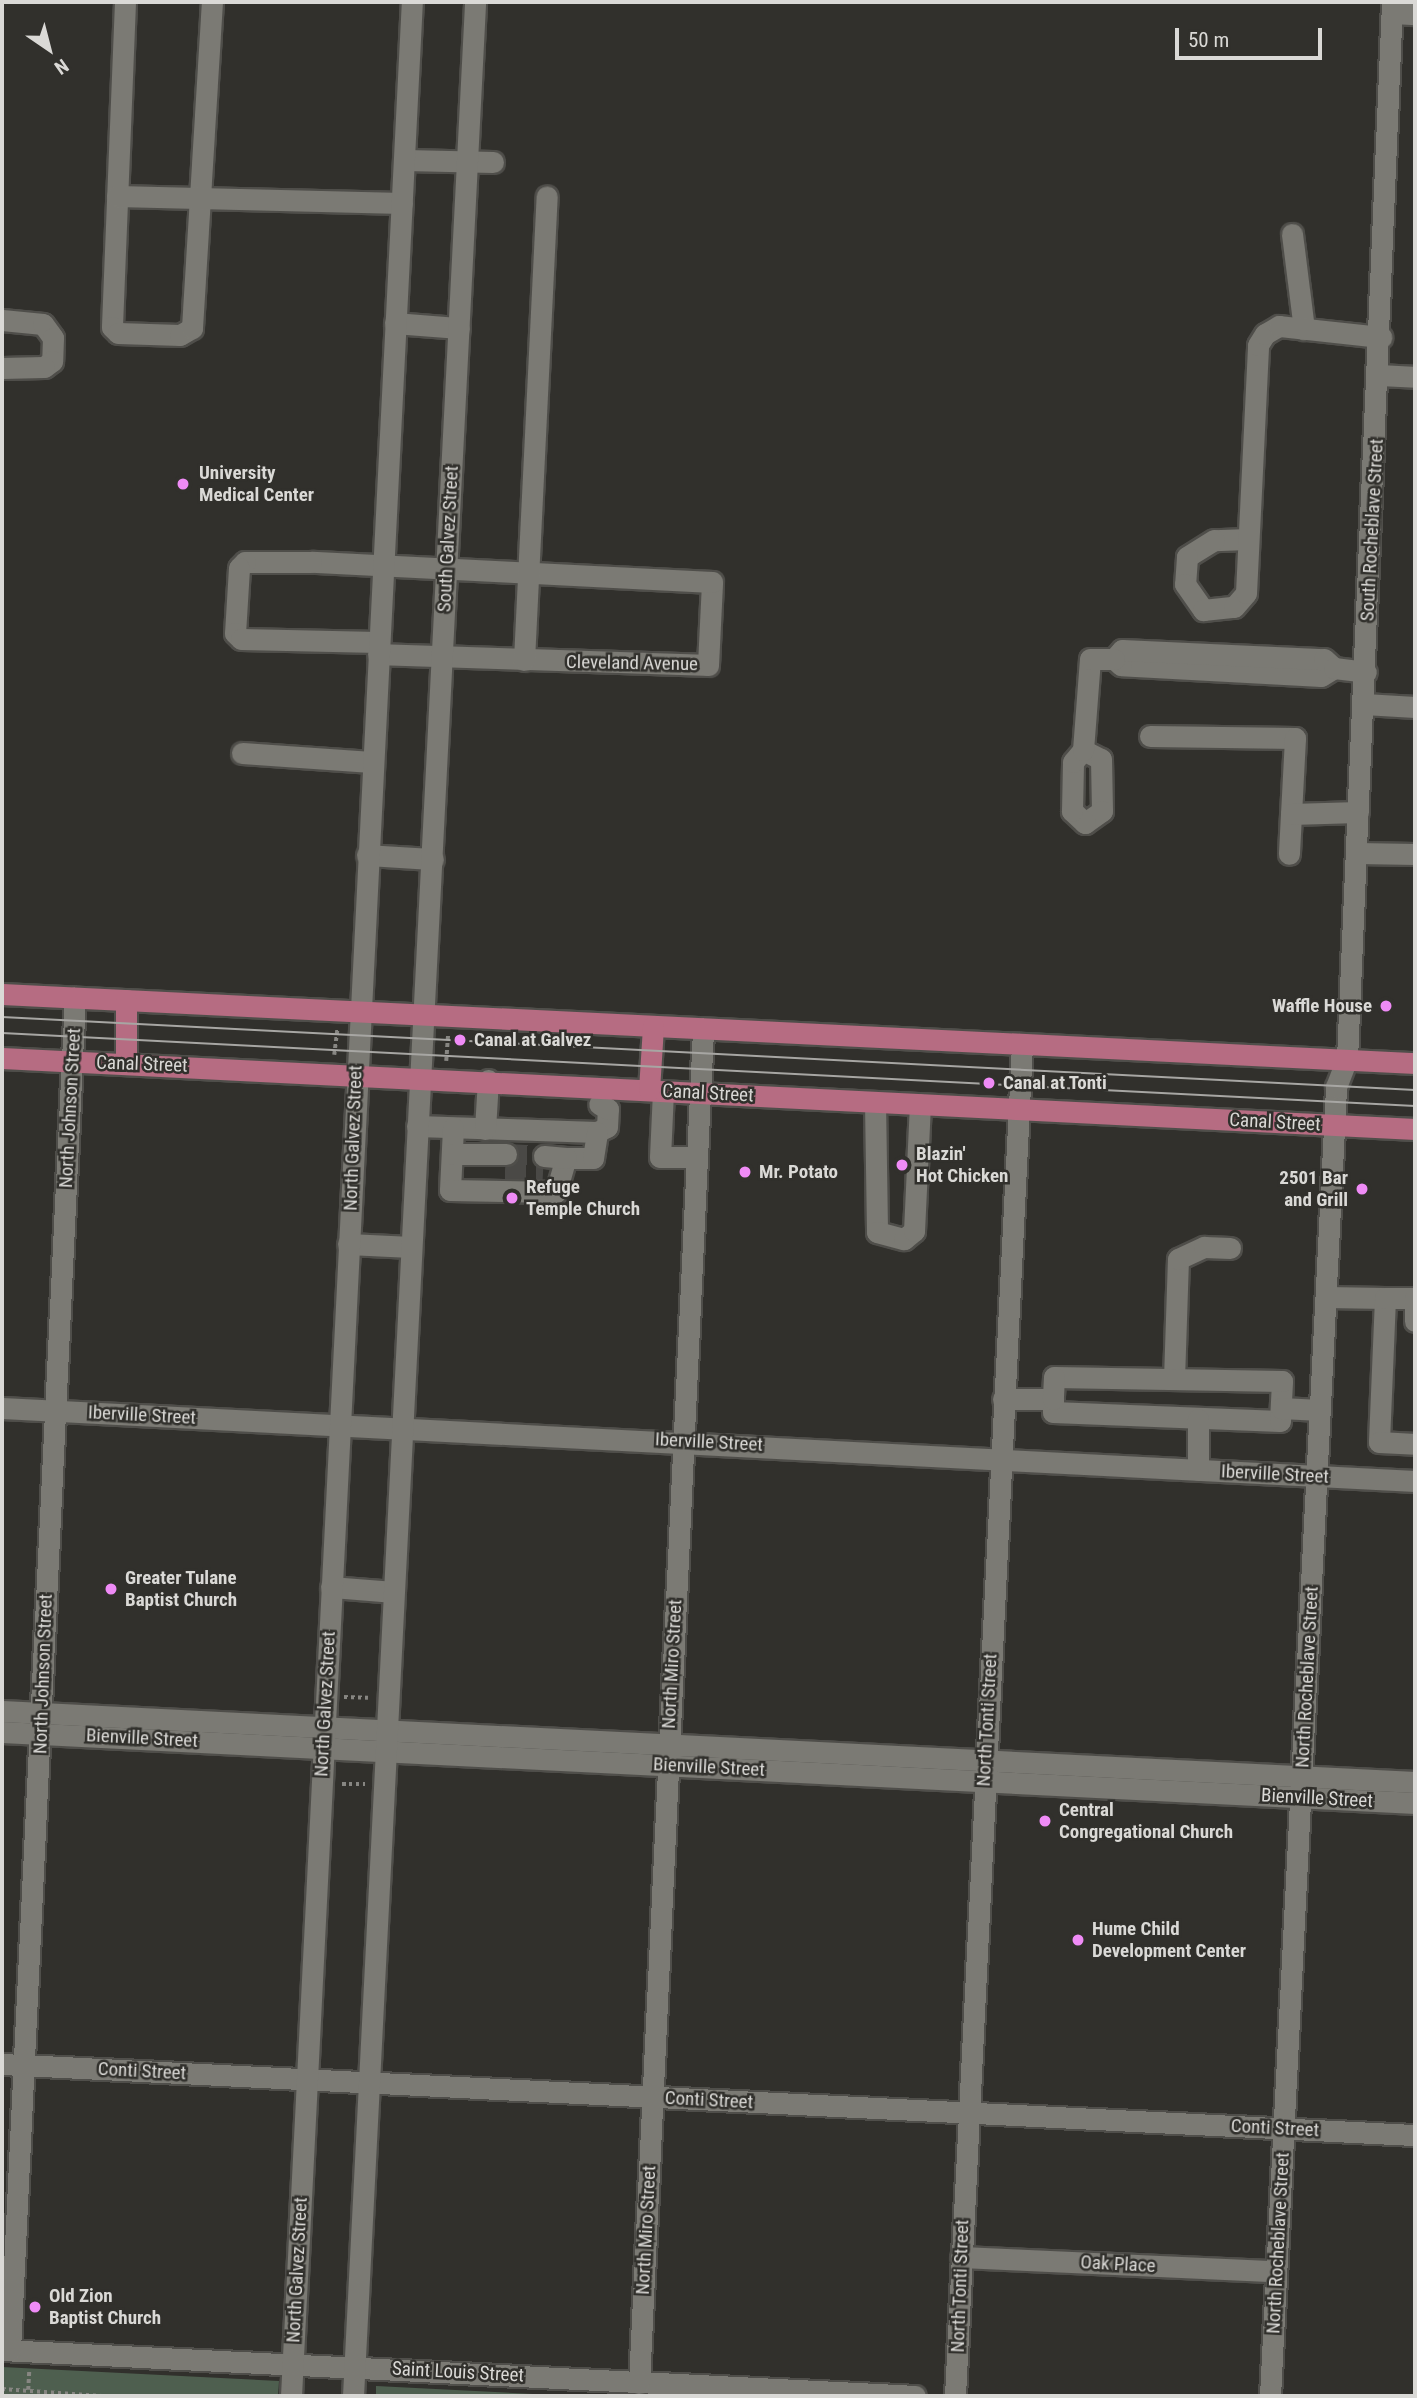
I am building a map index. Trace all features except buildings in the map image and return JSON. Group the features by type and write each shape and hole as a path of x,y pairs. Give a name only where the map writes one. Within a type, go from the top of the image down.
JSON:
{"main road":[{"path":"2,994 1415,1063"},
{"path":"126,1000 126,1063"},
{"path":"653,1026 656,1090"},
{"name":"Canal Street","path":"2,1058 488,1080 600,1096 656,1090 1415,1129"}],"street":[{"path":"125,2 112,327 118,333 180,335 192,328 212,2"},
{"path":"359,1012 412,2"},
{"name":"South Galvez Street","path":"419,1076 433,859 475,2"},
{"name":"South Rocheblave Street","path":"1334,1125 1336,1087 1347,1059 1381,337 1401,9"},
{"path":"405,160 493,162"},
{"path":"117,197 200,196 402,204"},
{"path":"524,660 547,197"},
{"path":"1292,234 1304,329"},
{"path":"2,320 43,324 53,338 52,361 44,367 2,368"},
{"path":"395,323 459,328"},
{"path":"1248,539 1258,345 1279,326 1381,337"},
{"path":"1380,375 1415,377"},
{"name":"Cleveland Avenue","path":"245,562 382,565 529,573 712,582 708,665 443,659 378,648 241,639 235,633 239,568 245,562"},
{"path":"1083,750 1090,659 1114,659 1122,650 1324,659 1334,668 1366,671"},
{"path":"1364,704 1415,707"},
{"path":"1150,736 1295,738 1289,854"},
{"path":"242,753 372,762"},
{"path":"1291,814 1358,813"},
{"path":"1357,853 1415,854"},
{"path":"368,855 433,859"},
{"name":"North Johnson Street","path":"6,2350 24,2065 75,998"},
{"name":"North Galvez Street","path":"291,2396 359,1012"},
{"name":"North Miro Street","path":"639,2382 703,1029"},
{"name":"North Tonti Street","path":"956,2396 967,2113 1022,1044"},
{"path":"353,2396 419,1076"},
{"path":"485,1129 488,1080"},
{"path":"656,1090 660,1157 696,1157"},
{"path":"597,1132 587,1127 588,1109 600,1096"},
{"path":"875,1102 877,1232 904,1239 914,1231 920,1104"},
{"name":"North Rocheblave Street","path":"1270,2396 1334,1125"},
{"path":"417,1126 597,1132"},
{"path":"450,1190 453,1128"},
{"path":"544,1156 593,1158 597,1132"},
{"path":"453,1154 501,1154"},
{"path":"414,1190 556,1192 566,1158"},
{"path":"348,1244 411,1247"},
{"path":"1174,1379 1178,1259 1205,1247 1230,1248"},
{"path":"1326,1297 1415,1298 1415,1321"},
{"path":"1385,1298 1379,1442 1415,1444"},
{"path":"1054,1377 1174,1379 1282,1381 1280,1421 1053,1412 1054,1377"},
{"path":"1003,1399 1053,1399"},
{"name":"Iberville Street","path":"2,1408 683,1440 1000,1460 1415,1481"},
{"path":"1280,1408 1320,1410"},
{"path":"1198,1419 1198,1470"},
{"path":"331,1587 393,1592"},
{"name":"Bienville Street","path":"2,1712 41,1723 1301,1787 1415,1803"},
{"name":"Bienville Street","path":"2,1732 41,1723"},
{"name":"Bienville Street","path":"1301,1787 1415,1782"},
{"name":"Conti Street","path":"2,2064 1415,2136"},
{"name":"Oak Place","path":"961,2257 1275,2271"},
{"name":"Saint Louis Street","path":"6,2350 915,2396"}],"path":[{"path":"334,1058 337,1029"},
{"path":"445,1064 448,1032"},
{"path":"339,1697 382,1698"},
{"path":"337,1784 378,1784"},
{"path":"2,2389 102,2396"}],"green space":[{"path":"2,2367 279,2381 278,2396 2,2396"},
{"path":"376,2386 573,2396 376,2396"}],"tunnel":[{"path":"506,1154 544,1156"},
{"path":"505,1171 543,1173"}],"tram line":[{"path":"2,1017 1415,1090"},
{"path":"2,1033 1415,1106"}],"place":[{"name":"University Medical Center","path":"183,484"},
{"name":"Waffle House","path":"1386,1006"},
{"name":"Canal at Galvez","path":"460,1040"},
{"name":"Canal at Tonti","path":"989,1083"},
{"name":"Blazin' Hot Chicken","path":"902,1165"},
{"name":"Mr. Potato","path":"745,1172"},
{"name":"2501 Bar and Grill","path":"1362,1189"},
{"name":"Refuge Temple Church","path":"512,1198"},
{"name":"Greater Tulane Baptist Church","path":"111,1589"},
{"name":"Central Congregational Church","path":"1045,1821"},
{"name":"Hume Child Development Center","path":"1078,1940"},
{"name":"Old Zion Baptist Church","path":"35,2307"}]}
